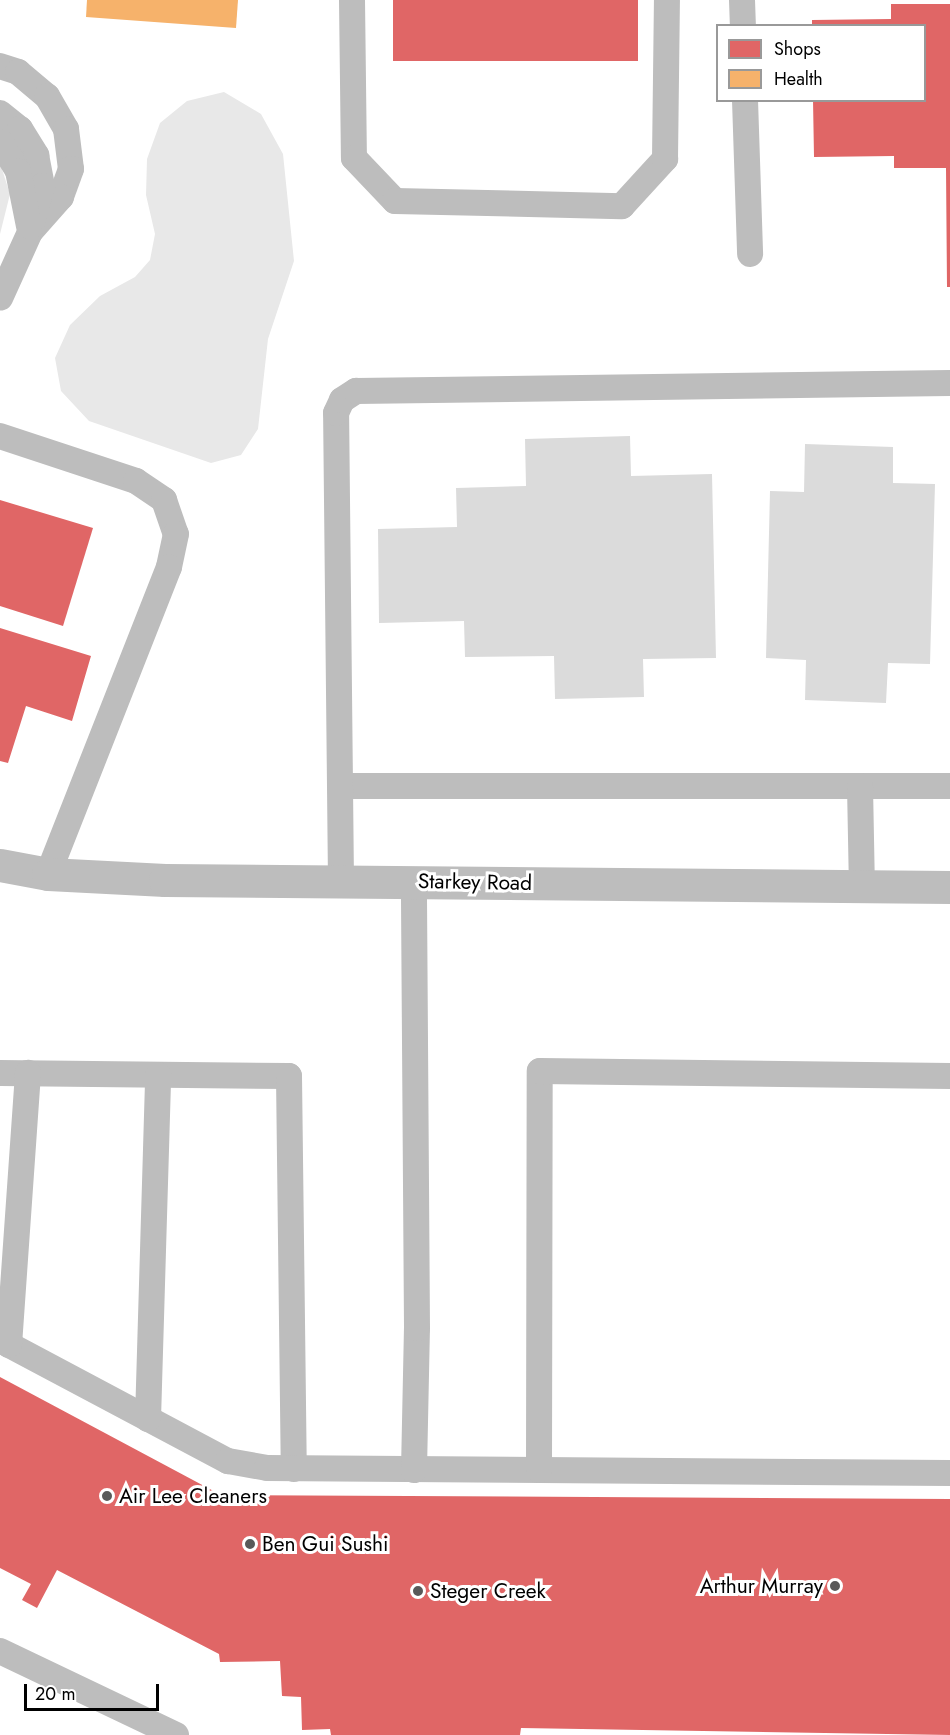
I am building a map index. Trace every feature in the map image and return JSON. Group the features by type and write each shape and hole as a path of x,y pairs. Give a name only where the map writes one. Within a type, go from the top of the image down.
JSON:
{"street":[{"name":"Starkey Road","path":"0,866 48,874 165,880 950,887"}],"lane":[{"path":"352,0 354,158 395,201 622,206 665,159 667,0"},
{"path":"742,0 742,24"},
{"path":"0,66 18,72 47,96 66,129 71,169 61,197 30,232"},
{"path":"745,102 750,254"},
{"path":"0,113 20,129 36,155 42,186 30,232 0,298"},
{"path":"0,142 18,171 30,232"},
{"path":"341,882 336,413 349,396 356,391 950,383"},
{"path":"0,436 136,481 164,500 176,534 169,567 48,874"},
{"path":"340,786 950,786"},
{"path":"860,786 862,886"},
{"path":"414,882 417,1328 414,1470"},
{"path":"539,1470 540,1071 950,1076"},
{"path":"0,1073 290,1076 294,1469"},
{"path":"28,1073 4,1342 228,1461 294,1469 950,1473"},
{"path":"148,1419 158,1075"},
{"path":"0,1651 176,1735"}],"shaded area":[{"path":"224,92 261,114 283,154 294,261 268,339 258,429 241,455 211,463 89,421 61,391 55,358 70,325 100,296 135,277 150,260 155,234 146,195 147,159 160,123 187,101"},
{"path":"0,163 10,194 0,234"}],"building: Shops":[{"path":"393,0 638,0 638,61 393,61"},
{"path":"891,4 950,4 950,287 947,287 946,168 894,168 894,156 814,157 813,102 926,102 926,24 812,24 812,20 891,19"},
{"path":"0,500 93,528 63,626 0,606"},
{"path":"0,628 91,656 72,721 26,706 8,763 0,761"},
{"path":"0,1377 221,1495 950,1499 950,1735 521,1728 520,1735 331,1735 330,1729 302,1730 301,1697 282,1696 280,1661 220,1662 219,1654 57,1570 37,1608 22,1600 31,1584 0,1568"}],"building: Health":[{"path":"87,0 238,0 236,28 86,17"}],"building: Other":[{"path":"630,436 631,476 712,474 716,658 643,659 644,697 555,699 554,656 465,657 464,621 379,623 378,529 457,527 456,488 526,486 525,439"},
{"path":"805,444 893,447 893,483 935,484 930,664 888,663 886,703 805,700 806,660 766,658 770,491 804,492"}],"place":[{"name":"Air Lee Cleaners","path":"107,1496"},
{"name":"Ben Gui Sushi","path":"250,1544"},
{"name":"Arthur Murray","path":"835,1586"},
{"name":"Steger Creek","path":"418,1591"}]}
